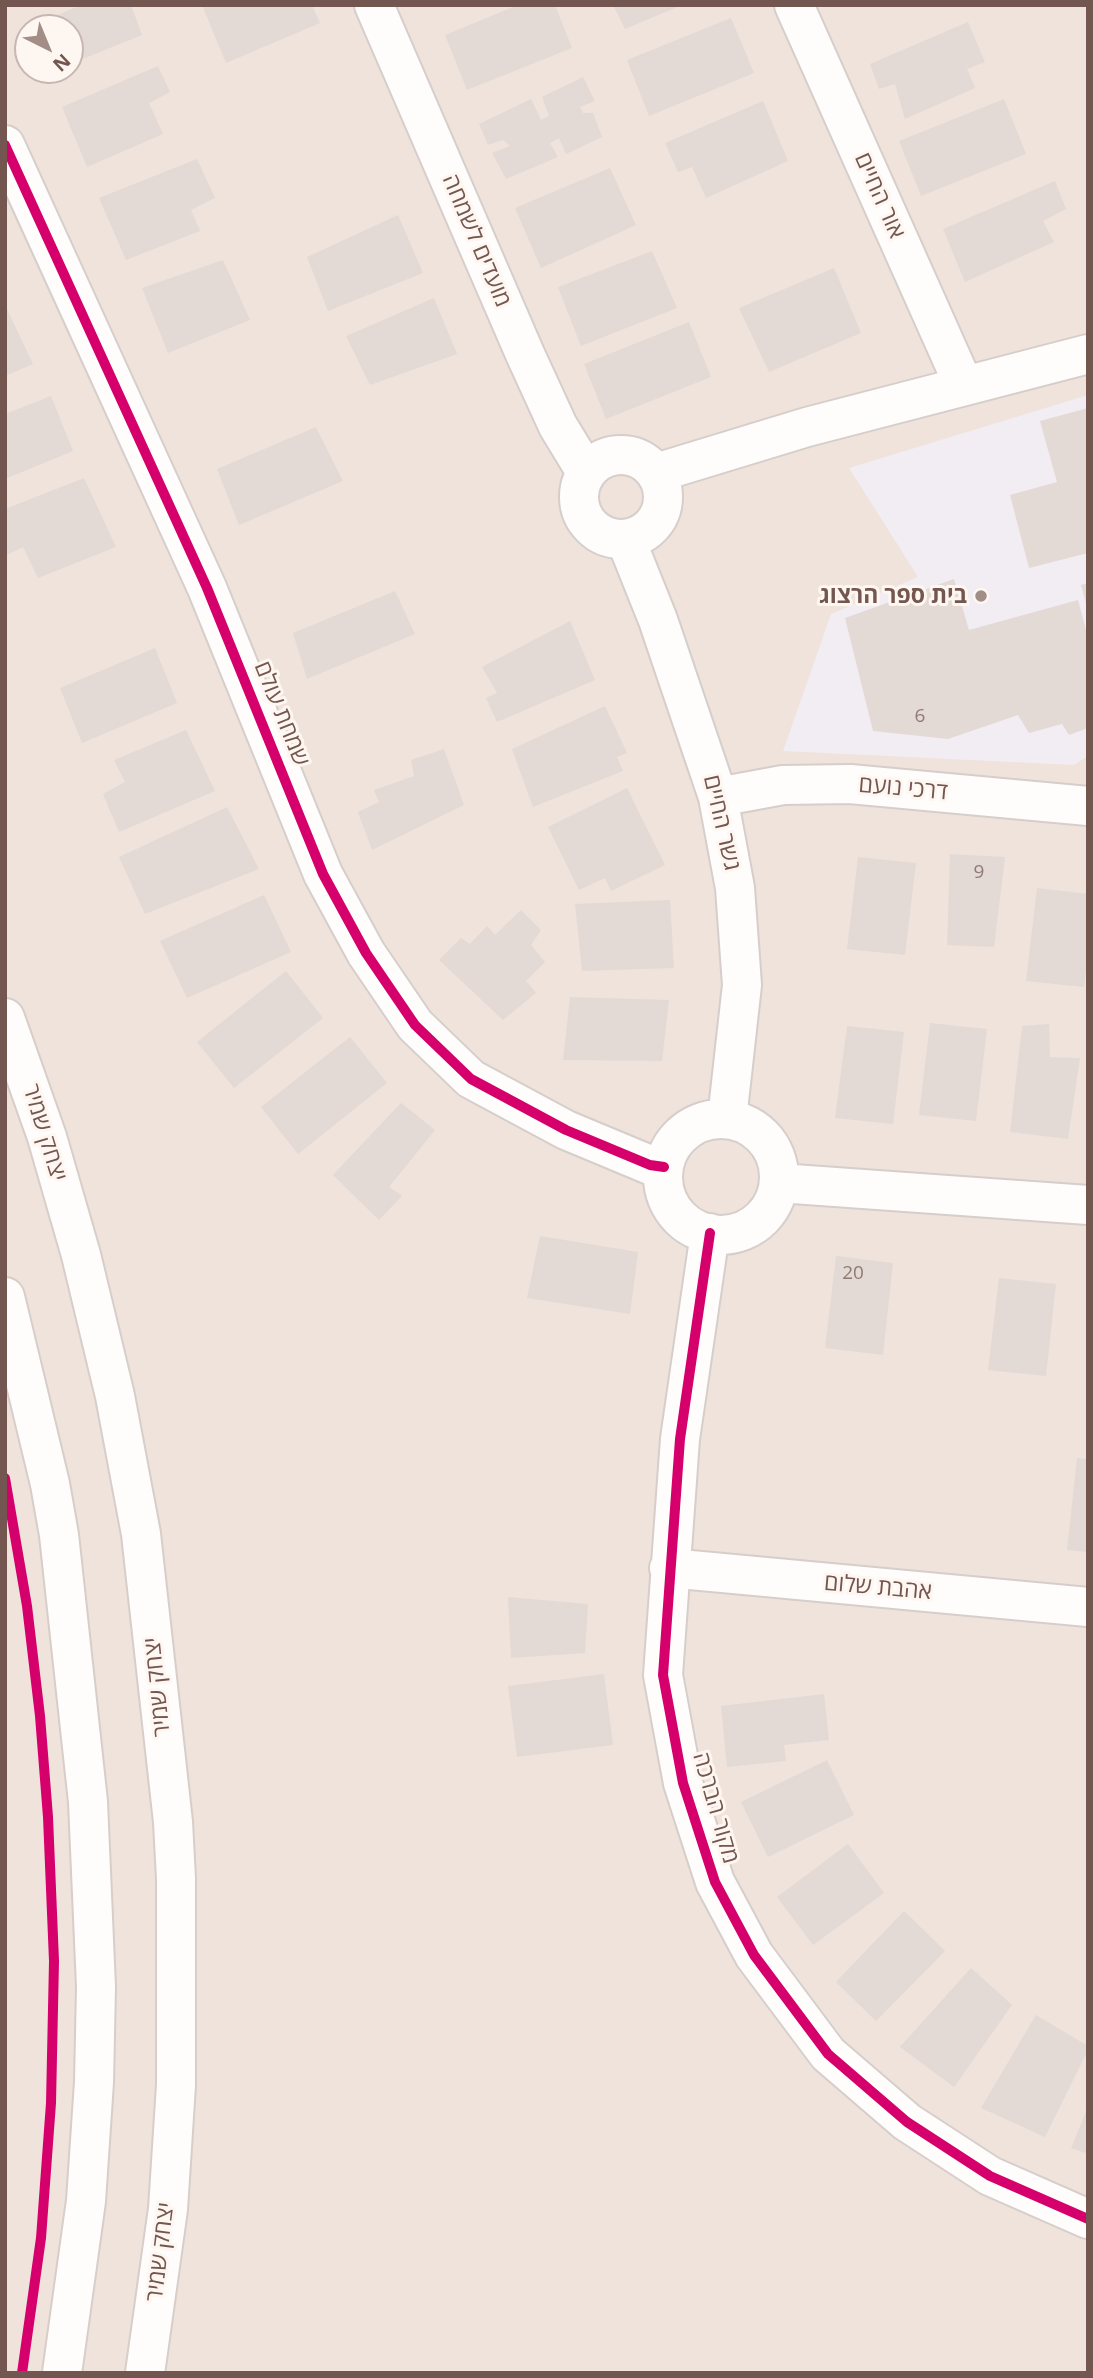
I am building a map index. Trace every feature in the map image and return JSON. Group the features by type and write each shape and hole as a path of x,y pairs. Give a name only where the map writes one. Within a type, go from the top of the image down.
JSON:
{"street":[{"name":"מועדים לשמחה","path":"374,5 525,354 558,426 586,472"},
{"name":"אור החיים","path":"794,5 964,386"},
{"name":"שמחת עולם","path":"5,145 207,588 323,874 366,953 415,1025 471,1079 566,1130 650,1165 664,1167"},
{"path":"656,473 807,427 1088,354"},
{"path":"617,455 641,460 656,473 663,489 663,504 657,519 643,534 626,540 604,537 592,529 583,518 578,500 581,481 586,472 606,457 617,455"},
{"name":"גשר החיים","path":"626,540 658,620 718,797 736,888 742,985 727,1119"},
{"name":"דרכי נועם","path":"718,797 783,785 850,785 1088,806"},
{"name":"יצחק שמיר","path":"5,1018 47,1137 81,1255 115,1396 141,1534 173,1822 176,1879 176,2085 168,2209 145,2373"},
{"path":"715,1118 727,1119 738,1120 762,1134 777,1158 779,1183 771,1208 749,1228 724,1235 698,1231 688,1226 674,1212 663,1188 664,1162 676,1139 694,1125 715,1118"},
{"path":"779,1183 1088,1205"},
{"name":"מקור הברכה","path":"710,1233 680,1439 663,1675 683,1783 715,1882 754,1955 828,2054 907,2122 990,2176 1088,2219"},
{"path":"5,1297 50,1484 59,1535 88,1802 96,1987 93,2082 86,2201 62,2373"},
{"name":"אהבת שלום","path":"669,1568 1088,1607"}],"shaded area":[{"path":"5,5 1088,5 1088,2373 5,2373"},
{"name":"בית ספר הרצוג","path":"1088,395 1088,756 1074,765 783,751 831,614 918,577 849,468"}],"building":[{"path":"81,5 131,5 142,35 84,58 84,14 60,14"},
{"path":"202,5 312,5 320,23 226,63"},
{"path":"518,5 555,5 572,48 467,90 445,35"},
{"path":"613,5 682,5 625,29"},
{"path":"731,18 754,73 649,116 627,60"},
{"path":"968,22 985,62 967,69 975,88 905,119 895,84 879,89 870,64"},
{"path":"158,66 170,92 149,103 163,134 87,167 62,107"},
{"path":"583,77 595,101 580,107 583,113 593,113 602,137 566,154 559,138 550,143 558,157 506,179 492,153 510,146 503,140 488,145 479,124 531,99 541,120 549,116 542,97"},
{"path":"1004,99 1026,154 921,196 899,141"},
{"path":"763,101 788,161 706,198 692,167 678,172 665,143"},
{"path":"197,159 215,198 191,210 200,231 126,260 99,198"},
{"path":"610,168 636,225 541,268 515,208"},
{"path":"1055,181 1066,209 1043,221 1054,242 965,282 943,229"},
{"path":"398,215 423,273 328,311 307,257"},
{"path":"652,251 677,308 581,346 558,287"},
{"path":"223,260 250,320 168,353 142,288"},
{"path":"834,268 861,333 769,372 739,308"},
{"path":"434,298 457,354 370,385 346,336"},
{"path":"5,305 33,364 5,376"},
{"path":"689,322 711,377 606,419 584,364"},
{"path":"51,396 73,451 5,479 5,414"},
{"path":"1088,408 1088,553 1029,568 1010,495 1057,482 1040,421"},
{"path":"316,427 343,481 239,525 217,469"},
{"path":"84,478 116,547 38,578 23,547 5,556 5,509"},
{"path":"954,579 969,630 1078,600 1086,630 1088,629 1088,728 1069,735 1062,724 1029,733 1018,715 948,739 873,731 845,618"},
{"path":"1088,583 1088,607 1087,607 1081,585"},
{"path":"395,591 415,634 307,679 293,633"},
{"path":"570,621 595,680 497,722 486,698 497,693 482,667"},
{"path":"155,648 177,703 82,743 60,688"},
{"path":"605,706 627,753 617,757 623,771 533,807 512,749"},
{"path":"186,730 215,791 119,832 103,794 125,782 114,760"},
{"path":"444,749 464,805 372,850 358,812 379,802 374,790 414,776 411,760"},
{"path":"627,788 665,865 611,891 605,878 579,890 548,827"},
{"path":"227,807 259,869 145,914 119,857"},
{"path":"950,854 1005,857 994,947 947,945"},
{"path":"858,857 916,863 905,955 847,949"},
{"path":"1037,888 1088,894 1088,951 1084,987 1026,981"},
{"path":"264,895 291,952 187,998 160,941"},
{"path":"670,900 674,968 582,971 575,904"},
{"path":"521,910 541,930 531,945 545,962 526,981 536,993 503,1020 439,960 461,938 470,944 487,926 495,935"},
{"path":"286,971 323,1018 234,1088 197,1042"},
{"path":"570,997 669,1000 662,1061 563,1060"},
{"path":"930,1023 987,1029 976,1121 919,1115"},
{"path":"1049,1024 1050,1057 1080,1058 1068,1139 1010,1132 1022,1026"},
{"path":"847,1026 904,1032 893,1124 835,1118"},
{"path":"350,1037 387,1083 298,1154 261,1107"},
{"path":"401,1103 435,1130 389,1187 402,1196 379,1220 333,1175"},
{"path":"540,1236 638,1252 630,1314 527,1298"},
{"path":"836,1256 893,1263 883,1355 825,1348"},
{"path":"999,1278 1056,1284 1046,1376 988,1370"},
{"path":"1077,1458 1088,1459 1088,1552 1067,1550"},
{"path":"508,1597 588,1604 585,1653 511,1658"},
{"path":"604,1674 613,1745 517,1757 508,1686"},
{"path":"824,1694 829,1740 784,1745 786,1761 727,1767 721,1706"},
{"path":"827,1760 854,1815 768,1857 741,1802"},
{"path":"848,1844 884,1893 813,1945 777,1897"},
{"path":"904,1911 945,1951 876,2021 836,1982"},
{"path":"971,1968 1012,2005 954,2087 900,2047"},
{"path":"1036,2015 1088,2046 1045,2137 981,2108"},
{"path":"1088,2107 1088,2154 1071,2148"}],"cycle path":[{"path":"5,145 207,588 323,874 366,953 415,1025 471,1079 566,1130 650,1165 664,1167"},
{"path":"710,1233 680,1439 663,1675 683,1783 715,1882 754,1955 828,2054 907,2122 990,2176 1088,2219"},
{"path":"5,1478 27,1606 40,1716 48,1817 54,1961 51,2103 41,2238 22,2373"}],"place":[{"name":"בית ספר הרצוג","path":"981,596"}]}
